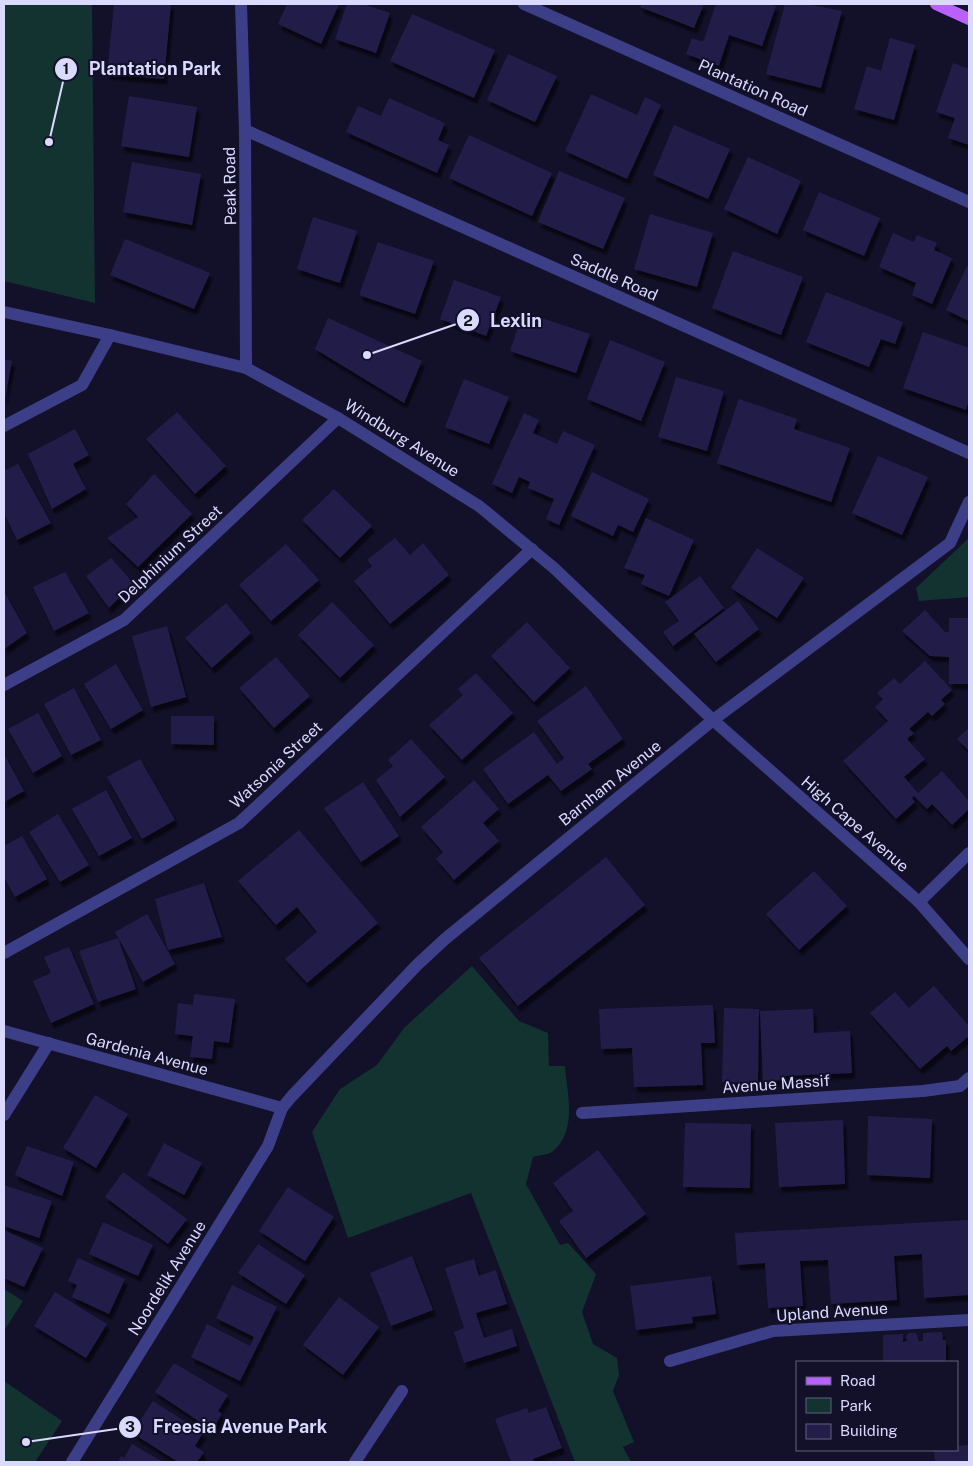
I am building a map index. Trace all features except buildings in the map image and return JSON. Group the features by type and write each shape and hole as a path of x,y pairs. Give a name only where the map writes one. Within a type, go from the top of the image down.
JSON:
{"main road":[{"path":"936,4 969,19"}],"street":[{"name":"Peak Road","path":"241,4 245,130 246,368"},
{"name":"Plantation Road","path":"524,4 969,202"},
{"name":"Saddle Road","path":"245,130 969,453"},
{"name":"Windburg Avenue","path":"4,312 110,334 246,368 338,418 479,506 532,549 712,720"},
{"path":"4,426 82,385 110,334"},
{"name":"Delphinium Street","path":"4,684 124,620 338,418"},
{"name":"Barnham Avenue","path":"282,1108 417,965 445,940 712,720 950,543 969,502"},
{"name":"Watsonia Street","path":"4,953 239,823 532,549"},
{"name":"High Cape Avenue","path":"712,720 919,902 969,959"},
{"path":"919,902 969,853"},
{"name":"Gardenia Avenue","path":"4,1031 282,1108"},
{"path":"4,1115 49,1043"},
{"name":"Avenue Massif","path":"582,1113 923,1091 960,1086 969,1078"},
{"name":"Noordelik Avenue","path":"72,1462 268,1146 282,1108"},
{"name":"Upland Avenue","path":"670,1361 773,1331 969,1320"},
{"path":"355,1462 402,1391"}],"green space":[{"path":"4,4 92,4 95,303 4,281"},
{"path":"969,538 969,597 919,601 916,588"},
{"path":"472,966 519,1021 548,1033 549,1066 565,1066 569,1112 565,1134 560,1144 552,1152 533,1157 526,1184 560,1245 568,1243 596,1274 582,1312 593,1344 617,1358 619,1375 613,1391 634,1442 623,1447 631,1462 575,1462 471,1193 348,1238 312,1132 340,1089 377,1065 404,1028"},
{"path":"4,1289 23,1301 4,1331"},
{"path":"4,1381 62,1421 35,1462 4,1462"}],"place":[{"name":"Plantation Park","path":"49,142"},
{"name":"Lexlin","path":"367,355"},
{"name":"Freesia Avenue Park","path":"26,1442"}]}
